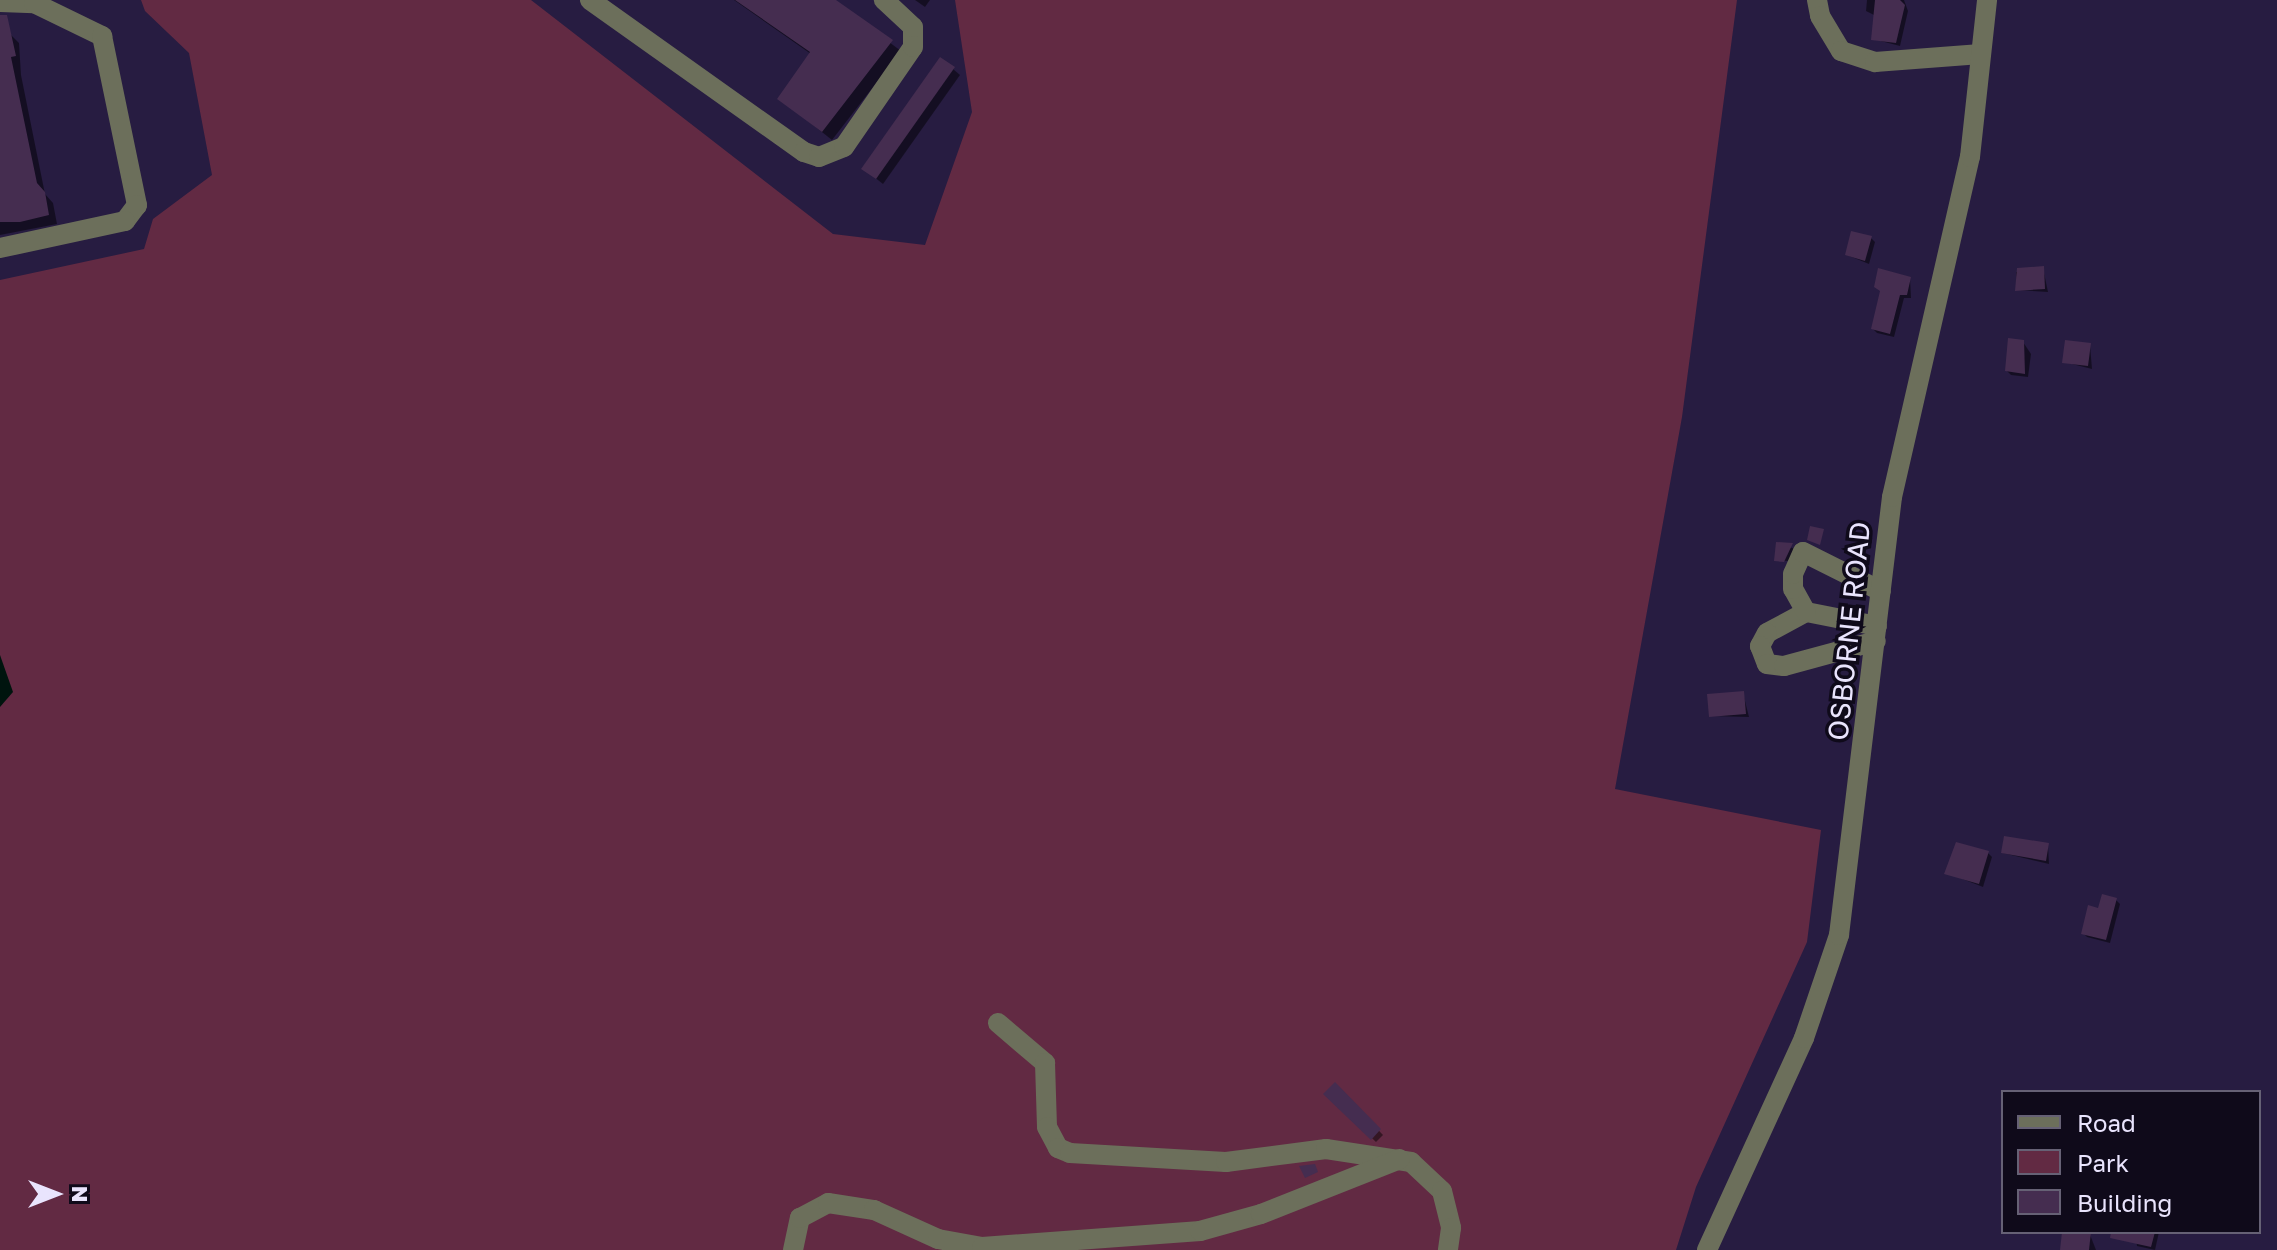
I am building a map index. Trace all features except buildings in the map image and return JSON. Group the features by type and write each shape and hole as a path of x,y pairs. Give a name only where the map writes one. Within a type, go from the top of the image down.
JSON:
{"street":[{"path":"590,0 804,152 819,157 844,147 913,47 913,27 884,0"},
{"path":"1817,0 1820,16 1841,51 1875,62 1981,54"},
{"name":"OSBORNE ROAD","path":"1707,1250 1804,1038 1839,935 1892,497 1970,157 1987,0"},
{"path":"0,2 34,3 102,36 137,205 125,221 0,248"},
{"path":"1876,634 1806,612 1793,589 1793,574 1803,552 1881,591"},
{"path":"1806,612 1767,633 1760,646 1767,664 1784,666 1876,634"},
{"path":"998,1023 1045,1063 1047,1127 1058,1148 1070,1153 1226,1162 1326,1149 1400,1159 1424,1169 1442,1191 1451,1228 1448,1250"},
{"path":"793,1250 800,1218 828,1203 874,1210 938,1239 982,1247 1200,1231 1261,1214 1400,1159"}],"green space":[{"path":"141,0 531,0 833,234 925,245 972,112 955,0 1737,0 1682,417 1615,789 1821,830 1807,942 1696,1187 1676,1250 0,1250 0,280 144,249 153,219 212,175 189,53 145,11"}],"shaded area":[{"path":"0,655 13,692 0,707"}]}
